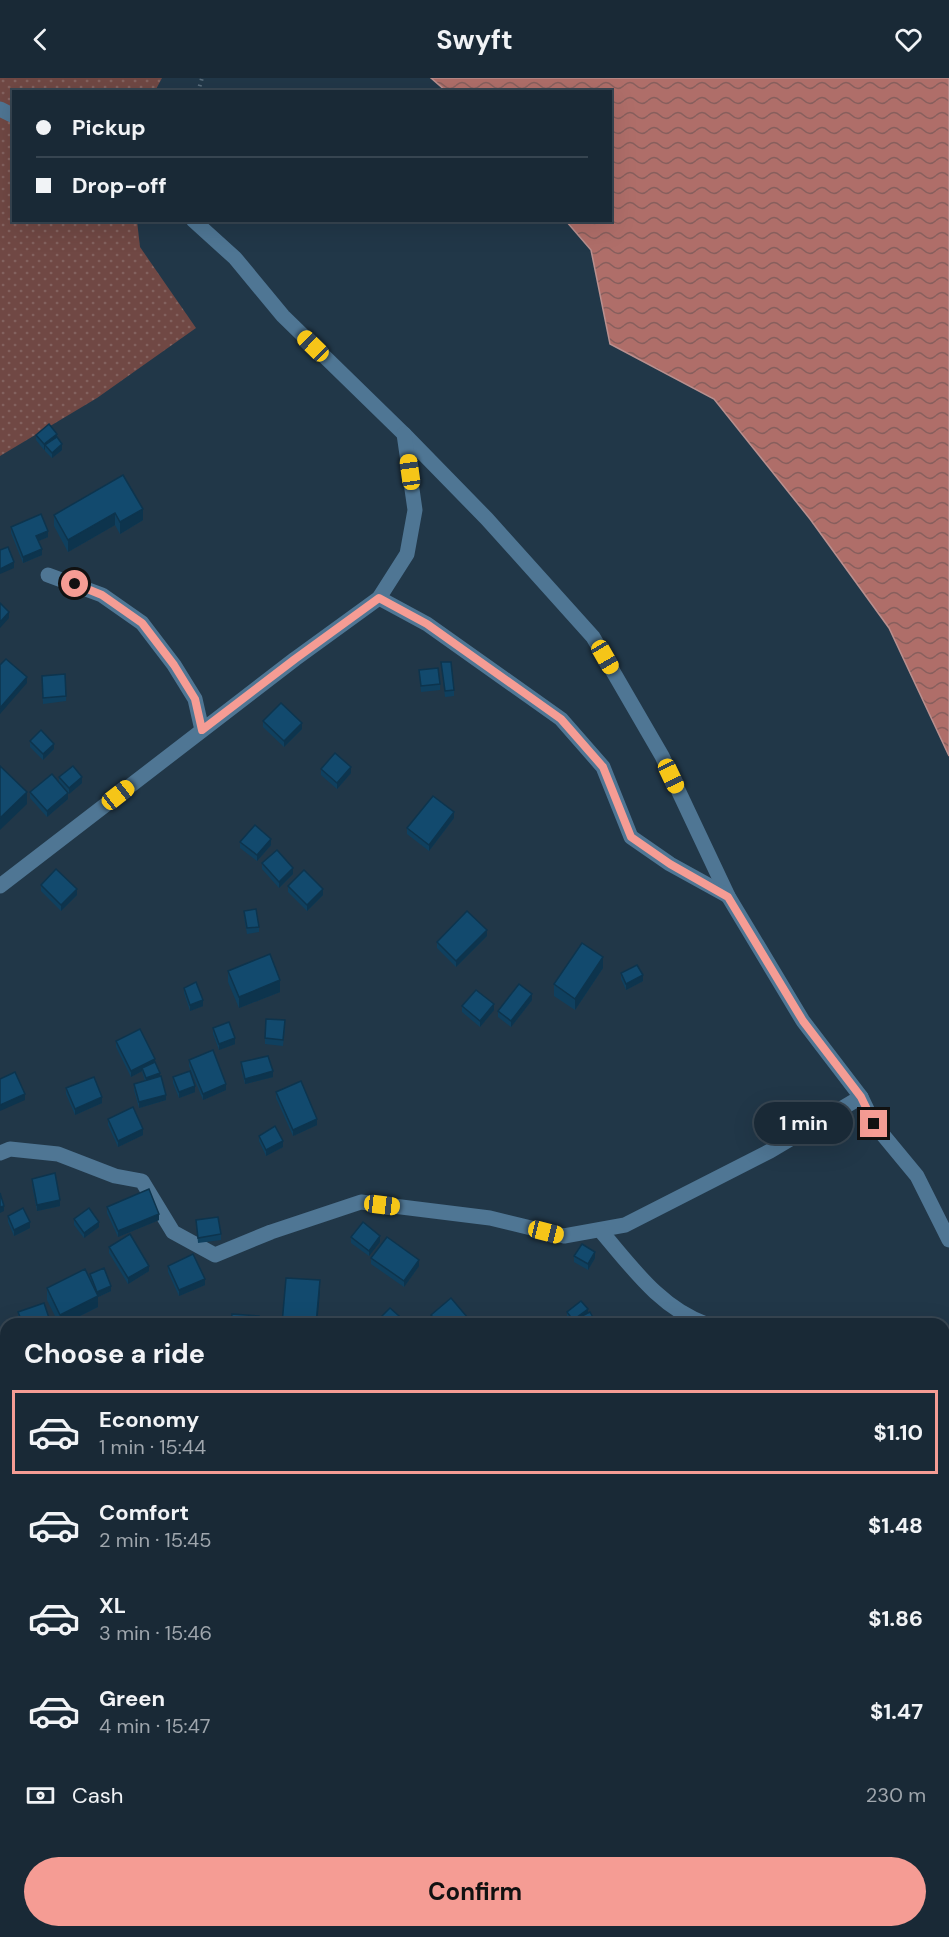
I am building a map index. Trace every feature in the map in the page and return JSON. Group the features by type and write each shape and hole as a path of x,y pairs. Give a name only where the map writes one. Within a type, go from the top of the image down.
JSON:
{"street":[{"path":"196,222 235,258 283,316 487,519 593,637 662,756 728,897 803,1021 861,1097 874,1124 917,1176 949,1240"},
{"path":"0,886 295,659 379,598 407,554 415,510 404,434"},
{"path":"48,575 102,595 142,623 174,665 195,699 202,730"},
{"path":"379,598 427,624 561,719 603,767 631,837 670,864 728,897"},
{"path":"0,1153 10,1149 58,1154 115,1176 142,1181 173,1232 215,1256 271,1232 361,1202 490,1218 564,1236 625,1225 770,1151 861,1097"},
{"path":"600,1230 645,1285 689,1318"}],"shaded area":[{"path":"0,78 162,78 156,90 12,90 12,222 137,222 140,247 196,328 97,398 0,456"}],"water":[{"path":"431,78 949,78 949,756 889,628 810,519 714,399 610,344 591,250 567,222 612,222 612,90 445,90"}],"building":[{"path":"49,424 57,434 44,444 36,435"},
{"path":"57,437 62,444 52,453 45,445"},
{"path":"123,475 143,509 120,522 115,513 68,540 54,515"},
{"path":"41,514 48,531 36,536 42,549 23,557 11,527"},
{"path":"8,547 14,562 0,569 0,550"},
{"path":"0,603 9,612 0,622"},
{"path":"6,659 27,677 0,708 0,665"},
{"path":"441,662 451,662 454,690 445,691"},
{"path":"438,668 440,684 421,686 419,670"},
{"path":"65,674 66,696 43,698 42,676"},
{"path":"281,703 302,723 284,741 263,721"},
{"path":"41,730 54,744 43,754 30,741"},
{"path":"335,753 351,767 337,783 321,769"},
{"path":"0,766 27,792 0,818"},
{"path":"73,766 82,777 69,788 59,777"},
{"path":"52,774 68,793 47,811 30,792"},
{"path":"433,796 454,812 429,845 407,828"},
{"path":"255,825 271,839 257,855 240,842"},
{"path":"277,850 293,868 279,882 262,863"},
{"path":"56,869 77,889 61,905 41,885"},
{"path":"304,870 323,889 307,905 288,886"},
{"path":"256,909 259,927 247,928 244,911"},
{"path":"467,911 487,930 456,961 437,942"},
{"path":"582,943 603,957 575,999 554,984"},
{"path":"270,954 280,980 239,997 228,971"},
{"path":"637,965 643,975 626,984 621,973"},
{"path":"196,982 203,1000 190,1005 184,988"},
{"path":"519,984 532,994 511,1021 498,1011"},
{"path":"476,990 494,1004 480,1021 462,1006"},
{"path":"266,1019 285,1020 283,1040 265,1038"},
{"path":"229,1022 235,1038 219,1044 213,1028"},
{"path":"140,1029 155,1059 131,1071 116,1041"},
{"path":"213,1050 226,1084 203,1094 189,1060"},
{"path":"268,1056 273,1071 245,1079 241,1062"},
{"path":"155,1062 160,1073 146,1078 142,1068"},
{"path":"190,1071 195,1086 179,1092 173,1077"},
{"path":"15,1072 25,1094 0,1105 0,1079"},
{"path":"161,1076 166,1095 139,1102 134,1084"},
{"path":"94,1077 102,1097 75,1109 66,1088"},
{"path":"301,1081 317,1119 293,1130 276,1092"},
{"path":"133,1107 143,1129 118,1141 108,1119"},
{"path":"275,1126 283,1141 266,1150 259,1136"},
{"path":"55,1173 60,1200 37,1205 32,1179"},
{"path":"149,1189 159,1214 118,1231 107,1207"},
{"path":"0,1193 4,1206 0,1207"},
{"path":"23,1208 30,1222 14,1230 8,1216"},
{"path":"89,1208 99,1222 84,1233 74,1219"},
{"path":"218,1217 221,1234 198,1238 196,1220"},
{"path":"363,1222 380,1236 369,1251 351,1237"},
{"path":"130,1234 149,1266 128,1278 109,1247"},
{"path":"387,1237 419,1260 404,1281 371,1258"},
{"path":"582,1244 595,1252 588,1264 574,1256"},
{"path":"193,1254 205,1279 179,1290 168,1266"},
{"path":"104,1268 111,1286 97,1292 90,1274"},
{"path":"85,1269 98,1296 60,1315 47,1288"},
{"path":"286,1278 320,1280 317,1318 283,1318"},
{"path":"451,1298 468,1318 434,1318 431,1315"},
{"path":"581,1301 588,1309 576,1318 572,1318 567,1312"},
{"path":"44,1303 49,1318 20,1318 18,1312"},
{"path":"390,1308 401,1318 380,1318"},
{"path":"590,1312 593,1318 578,1318"},
{"path":"232,1314 259,1316 259,1318 232,1318"}],"route":[{"path":"75,584 102,595 142,623 174,665 195,699 202,730 379,598 427,624 561,719 603,767 631,837 670,864 728,897 803,1021 861,1097 874,1124"}]}
